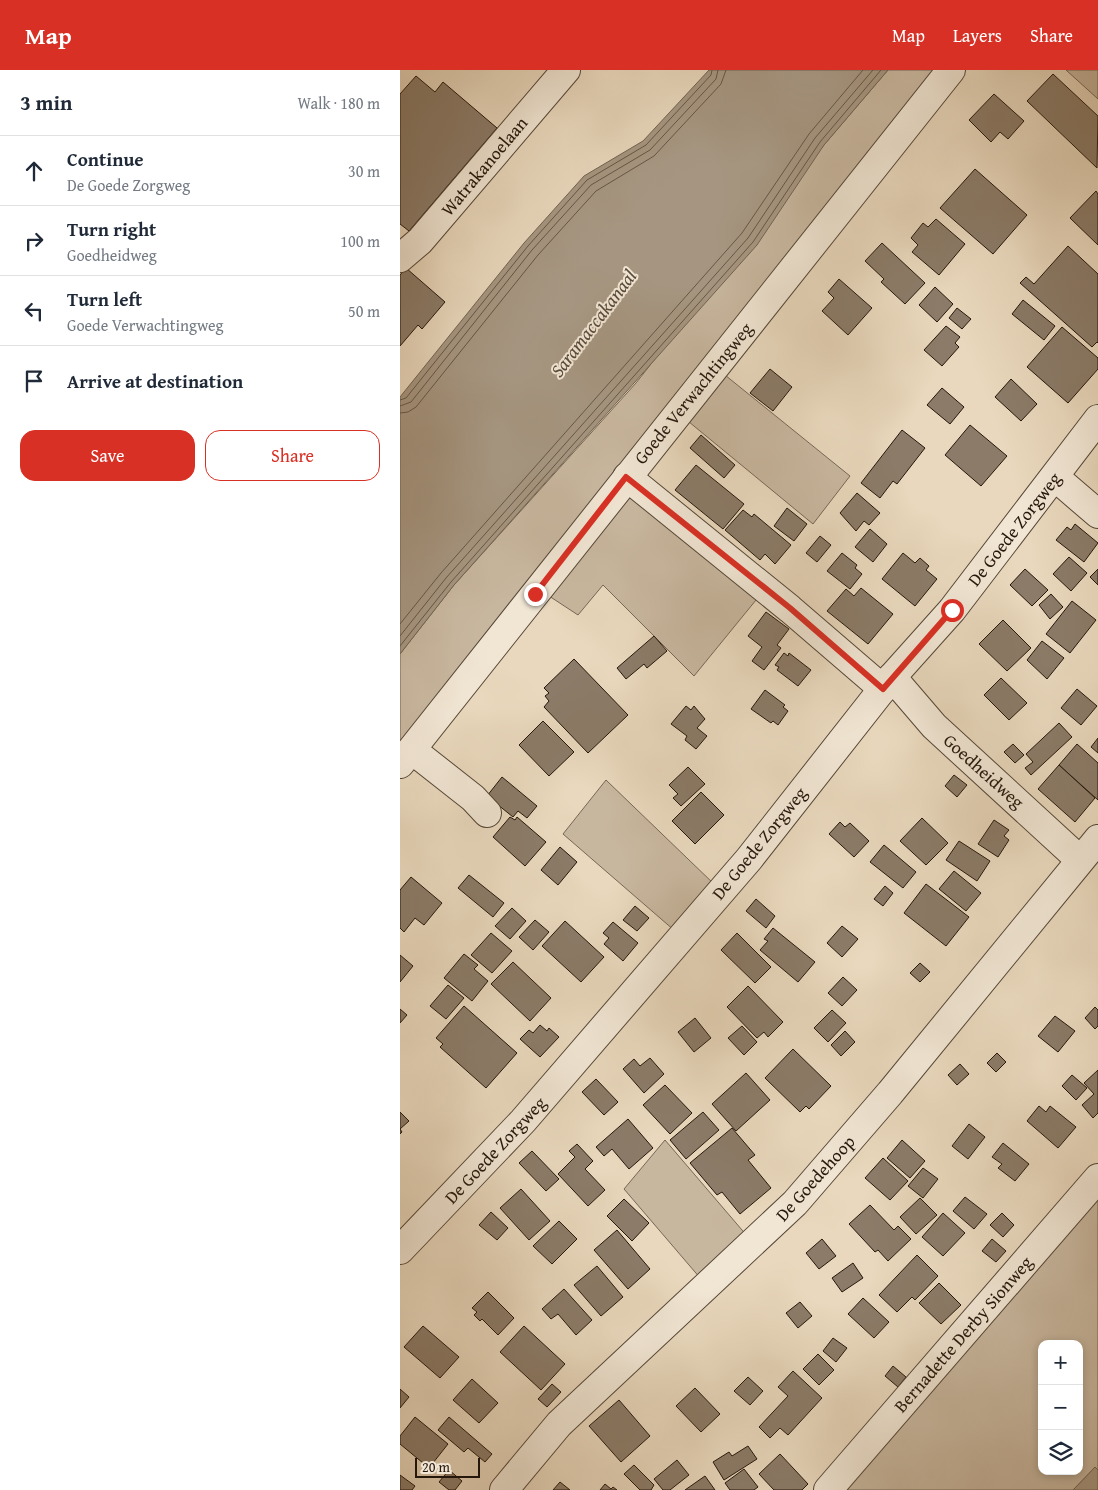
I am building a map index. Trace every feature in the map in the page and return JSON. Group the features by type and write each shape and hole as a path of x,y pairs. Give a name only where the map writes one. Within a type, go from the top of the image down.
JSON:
{"street":[{"name":"Watrakanoelaan","path":"400,258 420,241 566,70"},
{"name":"Goede Verwachtingweg","path":"406,757 950,70"},
{"name":"De Goede Zorgweg","path":"400,1250 523,1121 749,859 887,683 952,610 1098,419"},
{"name":"Goedheidweg","path":"626,477 887,683 1080,860"},
{"path":"1055,477 1098,514"},
{"path":"406,757 473,798 487,813"},
{"name":"De Goedehoop","path":"504,1490 559,1424 795,1204 890,1093 1098,839"},
{"name":"Bernadette Derby Sionweg","path":"828,1490 1098,1178"}],"shaded area":[{"path":"888,70 942,70 400,750 400,654 454,585 636,383 824,145"},
{"path":"1066,70 1098,70 1098,99"},
{"path":"720,371 850,476 813,524 683,417"},
{"path":"630,493 765,589 694,676 603,585 578,615 546,594"},
{"path":"606,780 715,885 675,931 563,834"},
{"path":"665,1140 748,1237 701,1279 624,1189"},
{"path":"1098,1197 1098,1470 1095,1468 1073,1490 843,1490"}],"water":[{"name":"Saramaccakanaal","path":"709,70 888,70 824,145 757,245 454,585 400,654 400,397 524,243 584,176 643,141"},
{"path":"1095,1467 1098,1470 1098,1490 1073,1490"}],"building":[{"path":"1053,74 1098,116 1097,168 1027,101"},
{"path":"416,76 435,92 443,82 497,128 409,231 400,224 400,94"},
{"path":"994,94 1024,121 1008,139 1000,132 991,142 969,120"},
{"path":"975,169 1027,215 993,254 940,208"},
{"path":"1096,191 1098,194 1098,245 1070,218"},
{"path":"936,219 965,244 939,275 912,252 918,245 911,238 923,223 928,227"},
{"path":"882,243 925,283 905,304 881,282 884,279 865,261"},
{"path":"1068,246 1098,274 1098,343 1092,347 1020,283 1026,277 1034,284"},
{"path":"406,268 445,302 422,329 418,325 400,346 400,275"},
{"path":"839,279 872,308 848,335 822,311 834,298 828,292"},
{"path":"935,287 953,304 937,322 919,305"},
{"path":"1023,300 1055,326 1044,340 1012,314"},
{"path":"957,308 971,319 962,329 949,318"},
{"path":"946,326 960,337 955,343 959,347 942,366 924,350"},
{"path":"1062,327 1098,358 1098,369 1068,403 1027,367"},
{"path":"770,369 792,387 773,411 750,393"},
{"path":"1011,379 1037,404 1021,421 995,397"},
{"path":"942,388 964,407 950,424 927,405"},
{"path":"970,425 1007,456 981,486 945,455"},
{"path":"902,430 925,448 897,484 893,481 880,498 861,483"},
{"path":"701,435 735,465 724,478 690,448"},
{"path":"696,465 744,504 723,529 675,490"},
{"path":"857,493 880,513 869,525 864,521 856,531 840,513"},
{"path":"787,508 807,524 794,541 774,526"},
{"path":"743,510 752,517 754,514 791,545 775,564 765,554 760,560 725,530"},
{"path":"1075,524 1098,543 1084,562 1056,540 1067,527 1071,530"},
{"path":"870,529 887,544 873,562 855,547"},
{"path":"820,536 831,545 817,562 806,553"},
{"path":"842,553 857,565 855,568 862,574 850,589 827,571"},
{"path":"903,553 915,563 920,558 929,566 926,570 937,579 915,606 882,579"},
{"path":"1069,557 1087,573 1071,591 1053,574"},
{"path":"1025,569 1048,590 1032,606 1010,585"},
{"path":"1098,569 1098,585 1090,577"},
{"path":"861,588 893,614 868,644 827,611 846,589 854,596"},
{"path":"1051,594 1063,607 1050,619 1039,605"},
{"path":"1072,601 1096,620 1070,653 1046,634"},
{"path":"766,612 789,629 777,645 781,648 764,670 752,661 762,647 748,636"},
{"path":"1003,620 1031,648 1007,671 979,644"},
{"path":"654,636 667,651 647,668 644,664 626,679 617,668"},
{"path":"1042,641 1064,658 1047,679 1027,660"},
{"path":"784,653 788,656 789,653 811,670 798,686 777,670 779,667 775,665"},
{"path":"574,659 628,715 588,753 544,707 549,701 545,696 549,693 544,688"},
{"path":"1001,678 1027,703 1009,720 984,695"},
{"path":"1077,689 1097,706 1081,725 1061,708"},
{"path":"765,690 785,705 783,707 788,711 778,725 773,721 771,723 751,709"},
{"path":"686,706 691,710 694,706 705,719 697,728 707,736 696,749 685,740 687,736 671,724"},
{"path":"543,721 574,752 549,776 519,745"},
{"path":"1059,723 1072,737 1031,775 1025,768 1033,762 1026,754"},
{"path":"1098,738 1098,753 1091,747"},
{"path":"1013,744 1024,755 1015,763 1004,752"},
{"path":"1077,744 1098,763 1098,800 1059,765"},
{"path":"1059,765 1095,798 1075,822 1038,789"},
{"path":"688,767 705,784 681,806 673,798 678,794 669,785"},
{"path":"954,775 967,785 957,797 945,786"},
{"path":"502,777 537,806 527,818 518,811 513,817 487,796"},
{"path":"701,792 724,815 695,844 672,821"},
{"path":"510,817 515,820 517,817 546,842 525,866 493,837"},
{"path":"922,818 948,843 926,865 900,841"},
{"path":"994,820 1009,830 1004,836 1009,840 998,857 978,844"},
{"path":"840,822 845,827 850,823 869,841 854,857 829,834"},
{"path":"959,841 990,861 977,881 946,860"},
{"path":"884,845 916,872 903,888 870,862"},
{"path":"560,847 577,862 558,885 541,870"},
{"path":"954,871 981,893 966,911 939,889"},
{"path":"469,875 504,903 493,917 458,888"},
{"path":"411,877 442,903 424,925 415,918 404,932 400,928 400,890"},
{"path":"926,884 969,917 946,946 904,913"},
{"path":"885,886 893,893 883,906 874,899"},
{"path":"756,899 775,916 766,928 746,911"},
{"path":"635,906 649,918 637,931 623,920"},
{"path":"512,908 526,921 510,939 495,926"},
{"path":"535,920 549,932 533,950 519,937"},
{"path":"565,921 604,957 581,982 542,946"},
{"path":"613,922 638,943 623,961 604,944 609,938 603,933"},
{"path":"842,926 858,939 842,957 827,943"},
{"path":"773,928 815,962 798,982 760,950 768,941 764,939"},
{"path":"491,933 512,951 492,973 471,955"},
{"path":"737,933 771,967 755,983 721,950"},
{"path":"464,954 478,965 474,969 488,981 472,1001 444,978"},
{"path":"400,955 413,966 400,982"},
{"path":"513,962 551,998 530,1021 491,984"},
{"path":"920,963 930,972 920,982 910,973"},
{"path":"843,977 857,990 842,1006 828,993"},
{"path":"448,985 464,998 446,1019 430,1006"},
{"path":"748,986 783,1022 768,1037 764,1032 757,1038 727,1007"},
{"path":"464,1006 517,1053 486,1088 440,1047 443,1044 436,1038"},
{"path":"1095,1007 1098,1010 1098,1026 1095,1029 1085,1018"},
{"path":"400,1009 407,1015 400,1023"},
{"path":"832,1010 846,1023 828,1042 814,1028"},
{"path":"1055,1016 1075,1031 1058,1052 1038,1036"},
{"path":"695,1018 711,1038 694,1052 678,1032"},
{"path":"540,1025 547,1031 549,1028 559,1037 540,1057 520,1039 529,1030 533,1033"},
{"path":"742,1026 757,1042 744,1055 728,1038"},
{"path":"845,1031 855,1042 841,1056 831,1045"},
{"path":"793,1049 831,1086 809,1109 806,1106 800,1112 765,1078"},
{"path":"997,1053 1006,1062 996,1072 987,1063"},
{"path":"650,1058 664,1074 644,1093 623,1069 634,1059 640,1066"},
{"path":"960,1064 969,1074 957,1085 948,1075"},
{"path":"1098,1070 1098,1113 1093,1118 1082,1105 1094,1094 1084,1083"},
{"path":"746,1073 770,1100 736,1131 712,1104"},
{"path":"1072,1075 1087,1088 1076,1100 1062,1086"},
{"path":"596,1079 618,1102 604,1115 582,1092"},
{"path":"665,1085 692,1113 670,1134 643,1105"},
{"path":"1039,1106 1046,1112 1050,1106 1076,1127 1058,1148 1027,1121"},
{"path":"400,1112 409,1121 400,1129"},
{"path":"703,1112 719,1130 686,1159 670,1140"},
{"path":"628,1119 653,1148 629,1169 612,1149 604,1156 596,1147"},
{"path":"969,1124 985,1137 968,1159 952,1146"},
{"path":"732,1128 755,1155 748,1160 771,1188 740,1214 722,1192 717,1195 690,1163"},
{"path":"902,1140 925,1161 910,1178 887,1158"},
{"path":"1003,1143 1029,1164 1015,1181 998,1168 1002,1164 992,1157"},
{"path":"577,1144 593,1161 585,1169 605,1190 588,1206 558,1174 575,1157 569,1151"},
{"path":"532,1151 559,1179 546,1191 519,1163"},
{"path":"883,1158 908,1181 890,1200 865,1178"},
{"path":"923,1168 938,1179 923,1198 908,1186"},
{"path":"521,1189 550,1221 529,1240 500,1208"},
{"path":"965,1197 987,1214 974,1229 953,1211"},
{"path":"920,1198 937,1215 916,1234 900,1217"},
{"path":"624,1199 649,1223 632,1241 607,1216"},
{"path":"870,1205 894,1230 898,1226 911,1239 888,1261 878,1250 875,1252 849,1224"},
{"path":"491,1212 508,1228 497,1240 479,1225"},
{"path":"943,1213 965,1233 943,1256 922,1237"},
{"path":"1002,1213 1014,1225 1003,1237 990,1225"},
{"path":"559,1221 577,1239 552,1264 533,1246"},
{"path":"617,1230 650,1269 628,1289 594,1250"},
{"path":"822,1239 836,1256 819,1269 806,1253"},
{"path":"992,1239 1006,1251 996,1262 982,1251"},
{"path":"917,1255 938,1276 915,1300 912,1297 897,1312 879,1295"},
{"path":"853,1263 863,1278 842,1292 832,1278"},
{"path":"597,1266 623,1297 601,1316 574,1285"},
{"path":"939,1283 961,1305 941,1324 919,1303"},
{"path":"564,1289 592,1320 576,1335 558,1314 551,1319 542,1309"},
{"path":"488,1292 514,1318 498,1335 482,1319 480,1321 474,1315 477,1312 472,1308"},
{"path":"863,1298 889,1322 874,1338 848,1314"},
{"path":"800,1302 812,1316 798,1328 786,1313"},
{"path":"423,1326 459,1357 440,1378 404,1347"},
{"path":"524,1326 565,1364 541,1390 500,1352"},
{"path":"833,1338 847,1348 836,1362 823,1351"},
{"path":"818,1354 834,1370 819,1385 803,1369"},
{"path":"893,1366 906,1377 898,1387 885,1376"},
{"path":"793,1371 822,1398 788,1435 780,1428 770,1438 759,1427 788,1396 778,1387"},
{"path":"748,1377 763,1391 750,1405 734,1391"},
{"path":"472,1379 498,1403 479,1423 453,1400"},
{"path":"552,1384 561,1392 547,1407 538,1399"},
{"path":"695,1388 720,1414 701,1432 676,1406"},
{"path":"400,1389 409,1397 400,1408"},
{"path":"619,1400 650,1436 621,1462 589,1426"},
{"path":"415,1417 448,1444 429,1468 400,1444 400,1436"},
{"path":"449,1417 492,1454 485,1462 468,1448 464,1452 438,1430"},
{"path":"748,1446 757,1459 724,1480 713,1462 729,1452 732,1456"},
{"path":"780,1454 808,1484 802,1490 774,1490 759,1474"},
{"path":"677,1460 689,1475 670,1490 663,1490 654,1479"},
{"path":"634,1465 654,1485 651,1490 640,1490 624,1474"},
{"path":"744,1469 758,1487 754,1490 730,1490 725,1483"},
{"path":"449,1470 462,1481 455,1490 449,1490 439,1482"},
{"path":"400,1475 415,1486 412,1490 400,1490"},
{"path":"705,1476 715,1490 685,1490"},
{"path":"560,1482 570,1490 553,1490"},
{"path":"605,1484 611,1489 613,1487 617,1490 600,1490"}],"route":[{"path":"535,594 626,477 790,608 883,689 952,610"}]}
